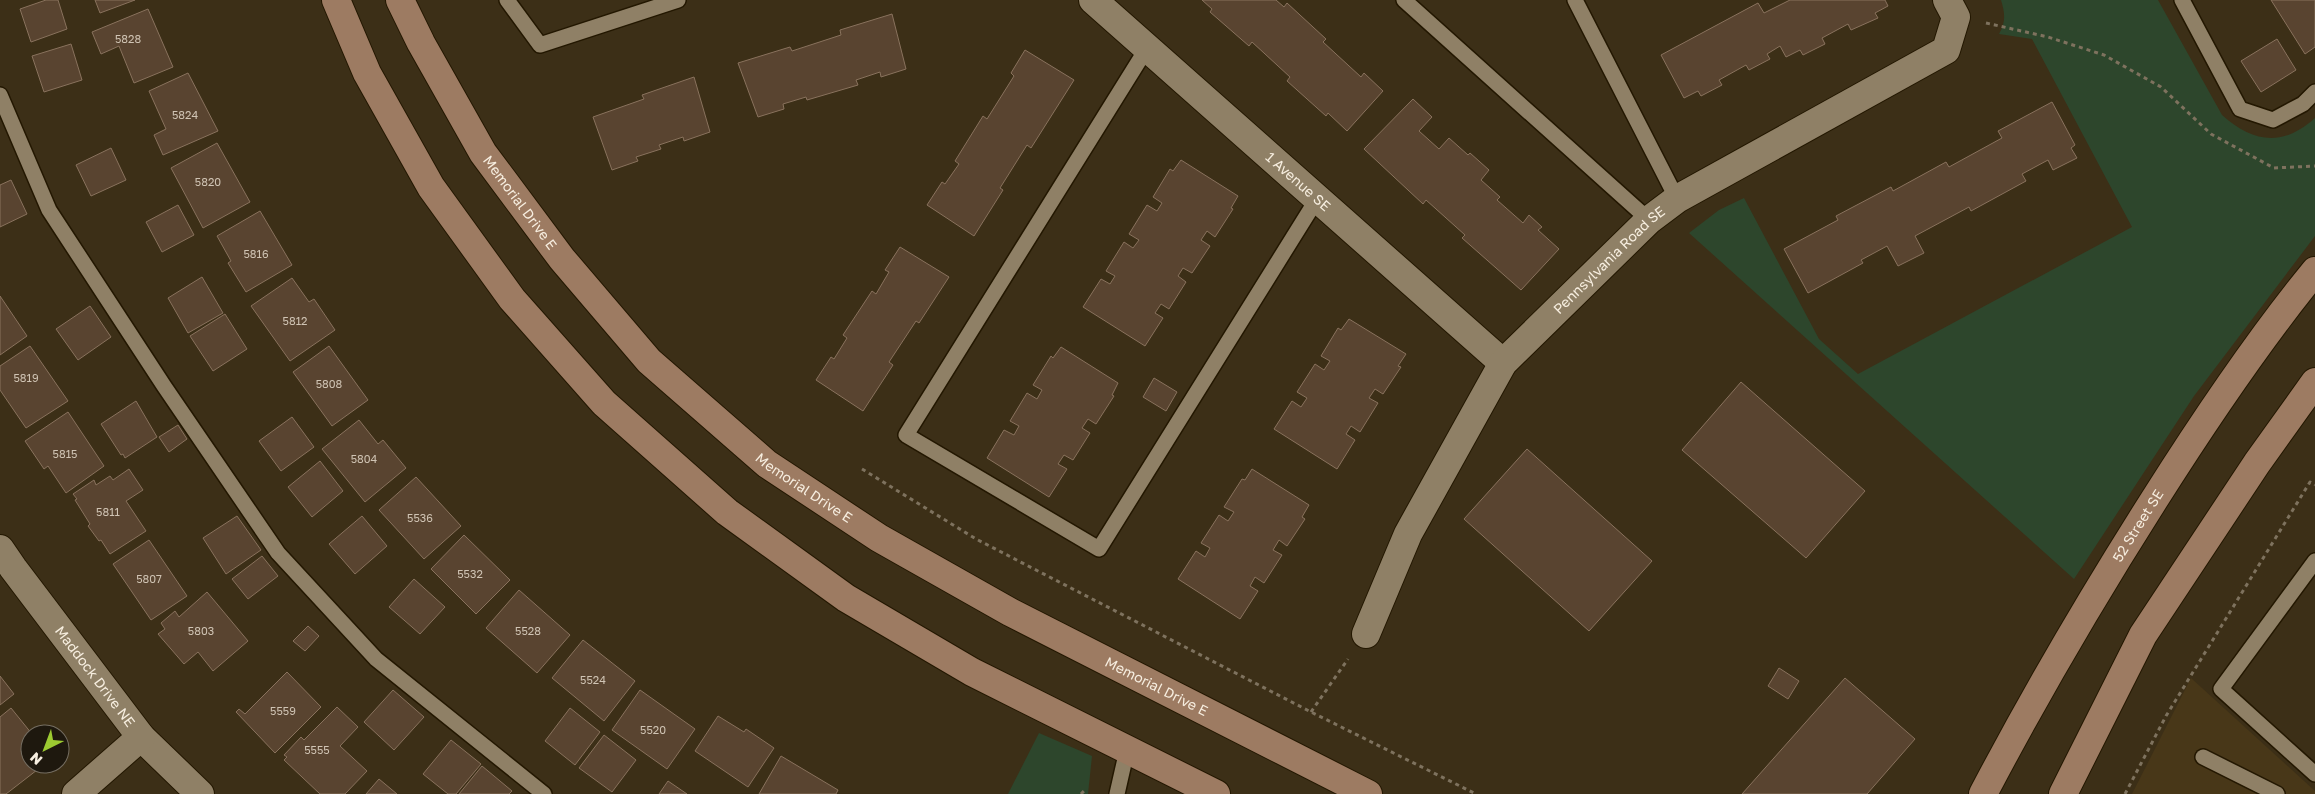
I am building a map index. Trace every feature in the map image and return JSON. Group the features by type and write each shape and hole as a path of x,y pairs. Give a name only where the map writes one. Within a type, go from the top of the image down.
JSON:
{"main road":[{"path":"336,0 367,73 431,187 512,299 604,404 727,512 846,598 972,672 1216,794"},
{"name":"Memorial Drive E","path":"400,0 420,43 482,153 562,259 649,361 767,464 879,538 1010,612 1368,794"},
{"name":"52 Street SE","path":"1983,794 2030,705 2094,594 2213,408 2315,271"},
{"path":"2063,794 2143,635 2257,463 2315,382"}],"street":[{"name":"1 Avenue SE","path":"1093,0 1503,363"},
{"name":"Pennsylvania Road SE","path":"1366,634 1408,534 1503,363 1649,220 1676,199 1946,50 1952,8"},
{"name":"Maddock Drive NE","path":"0,549 12,568 141,737 200,794"},
{"path":"76,794 141,737"}],"lane":[{"path":"507,0 540,45 678,0"},
{"path":"1404,0 1649,220"},
{"path":"1575,0 1676,199"},
{"path":"2182,0 2240,109 2272,120 2303,104 2315,92"},
{"path":"1147,48 906,435 1099,549 1317,199"},
{"path":"0,95 49,210 164,386 278,553 376,659 544,794"},
{"path":"2315,561 2221,689 2315,774"},
{"path":"1117,794 1127,750"},
{"path":"2203,756 2278,794"}],"path":[{"path":"1952,8 2104,55 2161,87 2211,134 2274,168 2315,166"},
{"path":"862,469 976,539 1311,712 1476,794"},
{"path":"2125,794 2166,716 2310,482 2315,485"},
{"path":"1311,712 1366,634"},
{"path":"1081,794 1085,790"}],"shaded area":[{"path":"2191,678 2315,791 2315,794 2132,794"}],"green space":[{"path":"2001,0 2158,0 2222,115 2245,131 2268,138 2291,134 2315,118 2315,236 2194,396 2074,579 1689,233 1719,210 1744,198 1819,339 1858,374 2132,227 2032,39 1999,34 2004,17"},
{"path":"1039,733 1092,756 1088,794 1008,794"}],"building":[{"path":"46,0 58,0 67,29 31,42 20,9"},
{"path":"95,0 135,0 100,13"},
{"path":"1202,0 1276,0 1284,7 1287,3 1326,39 1323,42 1361,77 1364,73 1383,91 1347,131 1328,113 1326,116 1287,81 1290,77 1252,42 1249,46 1210,12 1212,9"},
{"path":"1790,0 1885,0 1888,6 1875,13 1878,18 1851,30 1848,24 1822,38 1825,44 1803,55 1800,50 1786,57 1780,46 1767,54 1770,59 1749,70 1746,65 1719,80 1722,85 1701,96 1698,91 1684,98 1661,55 1758,3 1764,13"},
{"path":"2271,0 2315,0 2315,47 2305,54"},
{"path":"148,9 173,67 134,83 119,46 101,54 92,32"},
{"path":"892,14 906,69 881,77 880,72 856,80 858,85 807,100 806,97 783,104 784,109 758,117 738,63 790,47 792,51 841,35 840,30"},
{"path":"2277,39 2296,70 2261,92 2241,61"},
{"path":"71,44 82,80 44,92 32,56"},
{"path":"1025,50 1074,80 1031,148 1027,145 1000,188 1003,190 974,236 927,205 942,182 945,184 959,164 955,161 983,116 987,119 1014,76 1011,73"},
{"path":"188,73 218,131 163,155 154,135 166,129 149,91"},
{"path":"694,77 710,132 684,141 683,137 659,145 661,149 636,157 638,161 612,170 593,117 644,99 642,95"},
{"path":"1413,99 1432,117 1419,131 1439,149 1449,138 1468,155 1470,153 1489,170 1481,180 1500,197 1497,200 1523,223 1529,215 1542,227 1538,230 1559,249 1521,290 1462,238 1465,235 1426,200 1423,204 1364,149"},
{"path":"2052,102 2075,145 2071,148 2077,158 2053,170 2048,160 2022,174 2026,181 1971,211 1969,207 1915,236 1924,253 1898,266 1887,246 1861,260 1863,263 1808,293 1784,249 1838,220 1836,216 1891,187 1893,191 1946,162 1949,167 2002,138 1998,131"},
{"path":"217,143 250,202 203,228 171,168"},
{"path":"111,148 126,180 91,196 76,165"},
{"path":"1181,160 1238,196 1231,208 1233,209 1215,237 1207,231 1201,240 1210,246 1192,273 1183,268 1178,276 1186,282 1169,309 1161,304 1155,313 1163,318 1145,346 1083,307 1101,279 1110,284 1115,276 1106,271 1124,242 1133,248 1139,240 1129,234 1147,205 1157,211 1162,203 1153,197 1170,169 1173,171"},
{"path":"11,180 27,214 0,227 0,185"},
{"path":"178,205 194,235 162,252 146,222"},
{"path":"260,211 292,265 246,292 228,263 231,261 217,236"},
{"path":"900,247 949,277 919,323 916,321 889,362 893,365 863,411 816,380 831,357 834,359 847,338 843,335 872,291 876,294 889,272 885,270"},
{"path":"202,277 223,313 188,333 168,298"},
{"path":"292,278 309,302 314,299 335,330 290,361 251,306"},
{"path":"0,296 27,336 0,355"},
{"path":"90,306 111,337 78,360 56,329"},
{"path":"225,314 247,349 213,371 190,336"},
{"path":"1349,319 1406,354 1398,366 1401,367 1383,394 1375,389 1369,398 1378,403 1360,432 1351,426 1346,434 1355,440 1337,469 1274,429 1292,401 1301,407 1307,398 1297,392 1315,364 1324,370 1330,361 1321,356 1338,328 1341,330"},
{"path":"30,346 68,401 26,428 0,390 0,366"},
{"path":"329,346 368,400 332,426 293,372"},
{"path":"1061,347 1118,383 1112,395 1114,396 1096,424 1088,419 1082,428 1090,433 1073,460 1064,455 1058,464 1067,469 1049,497 987,458 1004,430 1014,435 1019,426 1010,421 1027,393 1037,399 1042,390 1033,385 1051,356 1053,358"},
{"path":"1154,378 1177,392 1166,411 1143,397"},
{"path":"1741,382 1865,491 1806,558 1682,450"},
{"path":"136,401 157,437 125,458 123,454 121,455 101,424"},
{"path":"68,412 104,466 66,493 48,466 44,469 25,441"},
{"path":"292,417 314,447 281,471 259,441"},
{"path":"359,420 378,444 383,440 406,468 365,502 322,449"},
{"path":"178,425 187,439 169,452 159,437"},
{"path":"1527,449 1652,561 1589,631 1464,519"},
{"path":"320,461 343,491 312,517 288,487"},
{"path":"129,469 143,490 126,501 146,531 110,554 101,540 99,541 88,526 90,524 73,494 94,480 96,485 110,476 113,480"},
{"path":"1252,469 1309,505 1302,517 1305,519 1287,546 1279,540 1273,550 1282,555 1264,583 1255,577 1250,586 1258,591 1240,619 1178,579 1196,551 1205,557 1210,548 1201,543 1219,515 1228,521 1234,512 1224,507 1242,479 1245,480"},
{"path":"416,477 461,526 424,559 379,510"},
{"path":"237,516 261,550 226,574 203,538"},
{"path":"362,516 387,546 355,574 329,544"},
{"path":"464,535 510,580 476,614 431,569"},
{"path":"149,540 187,596 151,620 113,564"},
{"path":"262,556 278,576 248,599 232,579"},
{"path":"414,579 445,607 420,634 389,607"},
{"path":"519,590 570,635 537,673 486,628"},
{"path":"207,592 248,641 213,671 198,652 184,664 158,634 165,629 161,623 175,611 179,617"},
{"path":"308,626 319,636 305,651 293,641"},
{"path":"583,640 635,681 604,721 552,678"},
{"path":"1779,668 1799,681 1788,699 1768,686"},
{"path":"287,672 321,707 275,753 236,712 239,709 245,714"},
{"path":"0,676 14,694 0,705"},
{"path":"1845,678 1915,739 1867,794 1742,794"},
{"path":"393,690 424,717 394,750 364,722"},
{"path":"640,690 695,729 667,769 612,730"},
{"path":"337,707 358,727 340,746 367,771 345,794 320,794 284,760 287,757 284,755 301,737 304,740"},
{"path":"11,708 24,724 20,724 20,774 32,774 6,794 0,794 0,717"},
{"path":"570,708 600,732 575,765 545,741"},
{"path":"718,716 744,732 746,729 774,748 748,787 695,751"},
{"path":"604,735 636,760 612,792 579,768"},
{"path":"451,740 481,764 456,794 448,794 423,774"},
{"path":"781,756 838,790 836,794 759,794"},
{"path":"482,766 512,791 509,794 459,794"},
{"path":"379,779 397,794 366,794"},
{"path":"668,781 687,794 659,794"}]}
